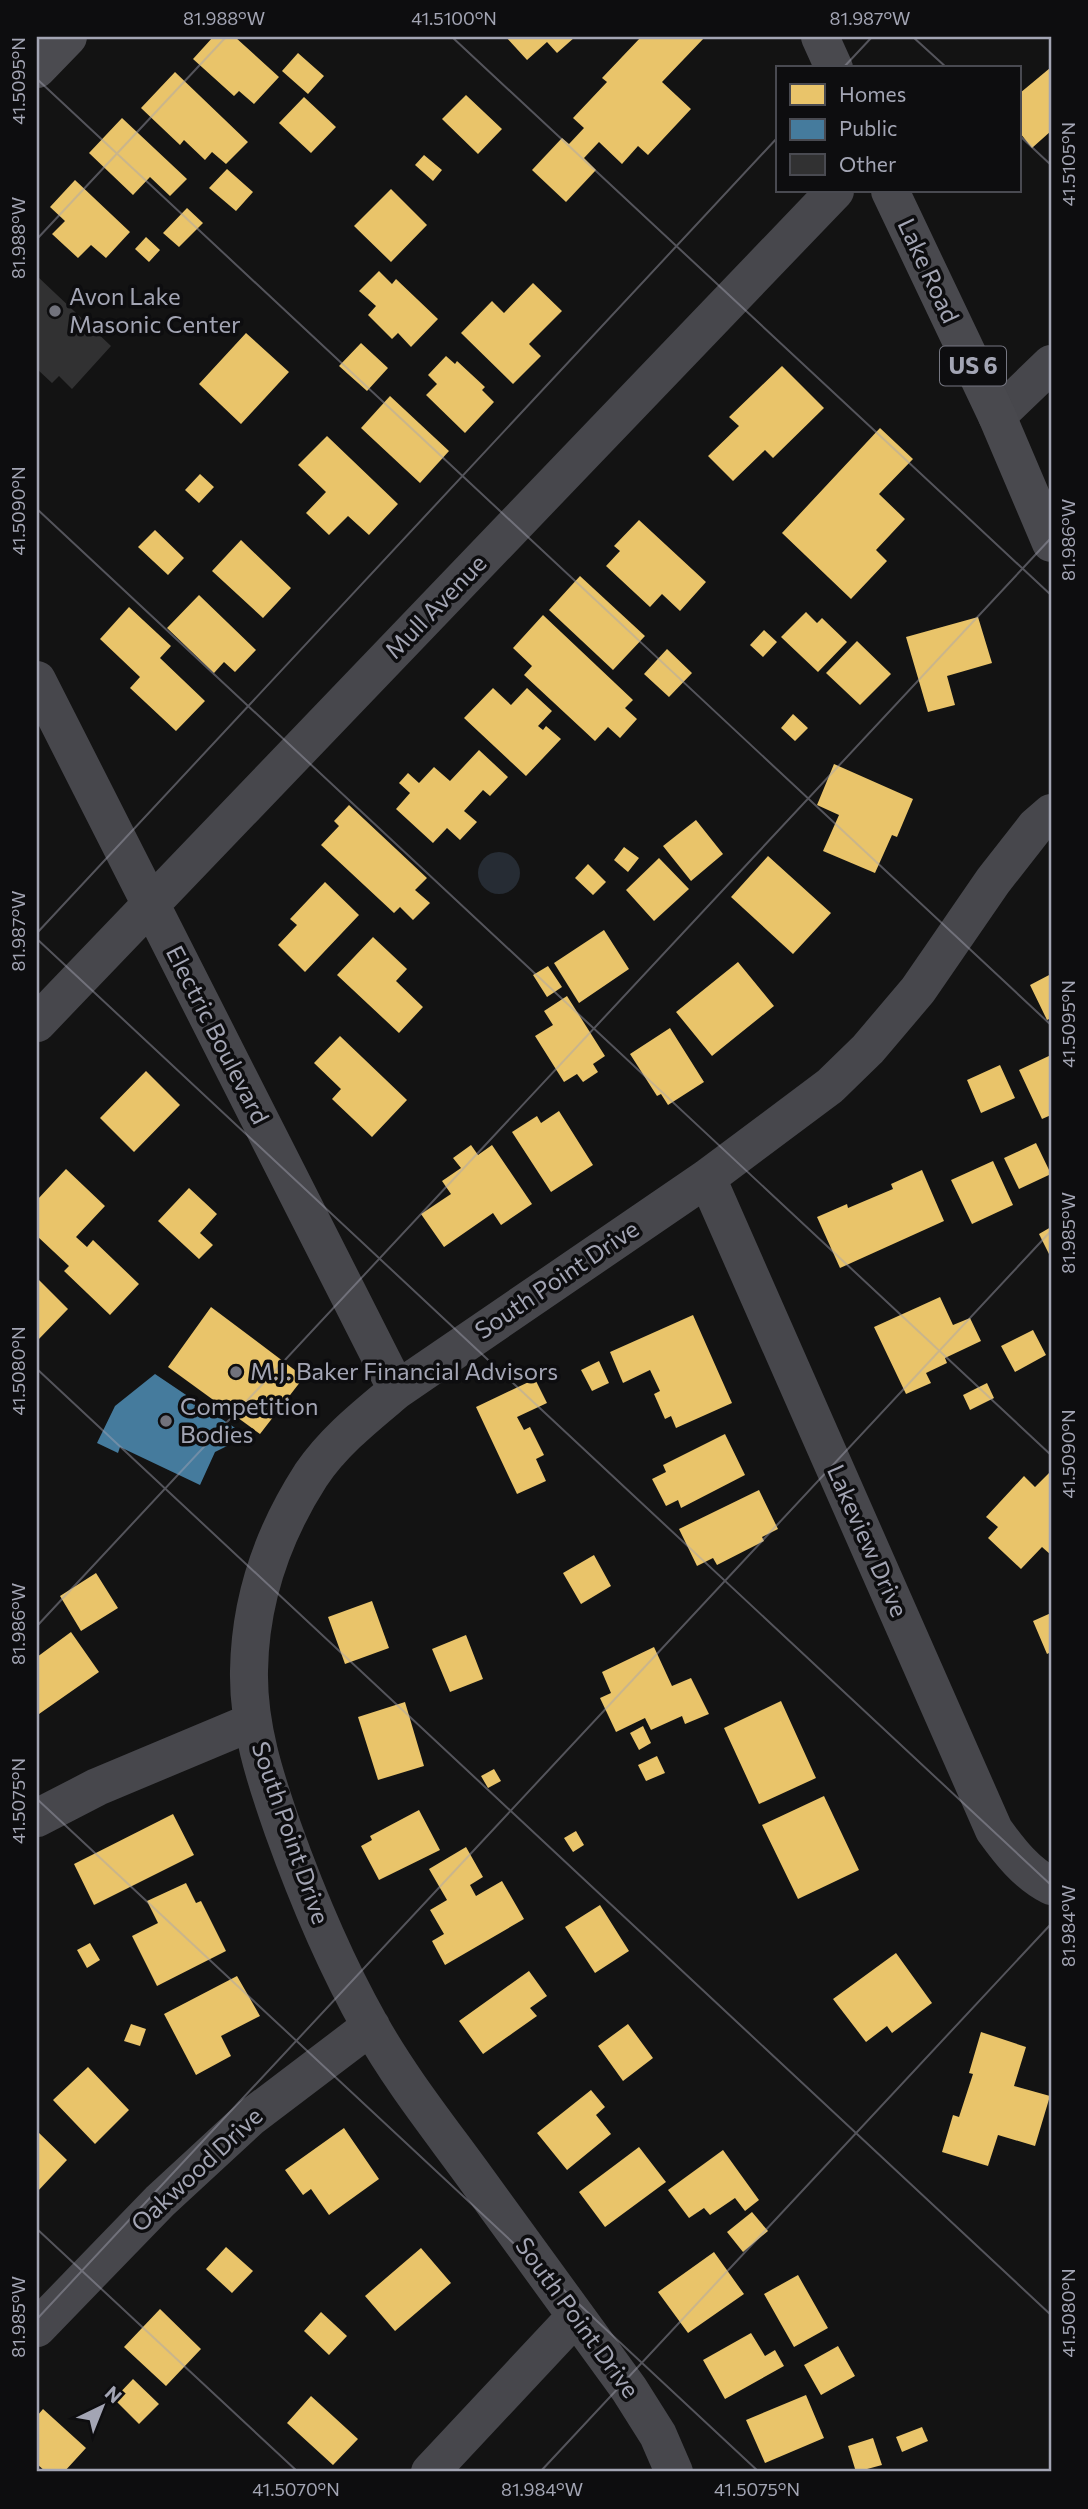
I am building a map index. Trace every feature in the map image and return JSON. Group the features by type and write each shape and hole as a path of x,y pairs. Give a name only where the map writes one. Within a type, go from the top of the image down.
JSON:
{"main road":[{"path":"820,37 833,66"},
{"name":"Lake Road","path":"890,192 997,416 1051,543"}],"street":[{"path":"37,69 68,37"},
{"name":"Mull Avenue","path":"37,1023 834,192"},
{"path":"997,416 1051,364"},
{"name":"Electric Boulevard","path":"37,680 397,1390"},
{"name":"South Point Drive","path":"674,2472 651,2424 411,2089 371,2026 302,1883 270,1792 252,1722 249,1672 254,1611 270,1553 282,1525 312,1474 351,1428 397,1390 707,1178 830,1086 868,1049 926,980 993,881 1036,826 1051,813"},
{"name":"Lakeview Drive","path":"707,1178 994,1830 1013,1857 1038,1880 1051,1886"},
{"path":"37,1818 97,1787 252,1722"},
{"name":"Oakwood Drive","path":"37,2328 160,2202 251,2117 371,2026"},
{"path":"430,2472 576,2316"}],"shaded area":[{"path":"499,852 514,858 520,873 514,888 499,894 484,888 478,873 484,858"}],"building: Homes":[{"path":"213,37 235,37 279,77 254,104 239,91 234,96 193,59"},
{"path":"506,37 575,37 557,53 547,42 527,60"},
{"path":"641,37 705,37 662,82 691,109 648,155 638,146 622,164 599,142 584,158 596,170 566,202 532,170 562,138 569,144 584,128 573,118 607,82 602,78"},
{"path":"298,53 324,76 308,94 282,71"},
{"path":"1050,68 1051,131 1032,148 1021,134 1021,92"},
{"path":"175,72 248,142 226,164 212,152 205,160 184,140 180,145 141,108"},
{"path":"466,95 502,129 478,154 442,119"},
{"path":"304,97 336,127 311,153 279,123"},
{"path":"122,118 187,179 170,196 150,177 133,195 89,153"},
{"path":"424,155 442,170 433,181 415,165"},
{"path":"227,169 253,192 236,211 209,188"},
{"path":"75,180 130,232 106,258 91,245 78,258 52,234 65,221 50,207"},
{"path":"391,189 427,225 391,262 354,226"},
{"path":"187,208 203,223 179,247 163,233"},
{"path":"146,237 160,250 149,262 135,249"},
{"path":"379,271 392,284 396,279 438,319 411,347 398,333 392,339 368,315 376,306 359,291"},
{"path":"533,283 562,311 529,344 541,356 513,384 461,333 492,301 504,313"},
{"path":"246,333 289,372 241,424 199,384"},
{"path":"361,343 388,368 367,391 339,366"},
{"path":"446,356 455,364 457,361 485,387 482,390 494,402 465,433 426,395 437,384 428,375"},
{"path":"782,366 824,408 773,458 765,450 733,481 708,456 739,426 729,417"},
{"path":"390,396 449,451 420,483 361,428"},
{"path":"880,428 913,459 879,494 905,519 876,550 887,561 851,599 782,533"},
{"path":"327,436 398,504 369,535 348,516 329,535 306,513 326,492 298,465"},
{"path":"200,474 214,487 199,503 185,490"},
{"path":"639,520 706,582 680,611 662,594 650,607 606,566 620,551 614,546"},
{"path":"155,530 184,558 168,575 138,547"},
{"path":"241,540 291,588 263,618 212,571"},
{"path":"580,576 645,636 613,670 549,610"},
{"path":"199,595 256,650 235,672 224,662 214,673 167,628"},
{"path":"129,607 171,646 160,658 205,701 176,731 130,688 140,677 100,639"},
{"path":"806,612 817,623 822,618 847,642 818,672 781,637"},
{"path":"543,615 633,700 625,708 637,719 620,738 608,727 595,741 524,675 532,666 513,648"},
{"path":"978,617 992,663 947,676 955,705 928,712 906,637"},
{"path":"764,630 777,642 763,657 750,645"},
{"path":"857,641 891,674 860,705 826,673"},
{"path":"667,649 692,673 669,697 644,674"},
{"path":"493,688 511,705 527,688 552,711 538,726 543,730 546,726 561,739 526,776 464,718"},
{"path":"793,714 808,728 795,741 781,728"},
{"path":"479,750 508,777 490,796 483,790 464,811 477,822 460,840 447,828 433,843 396,809 410,793 399,783 408,773 419,783 434,767 450,781"},
{"path":"834,764 913,799 897,837 892,835 875,873 823,851 839,815 817,805"},
{"path":"349,805 427,878 415,890 430,903 413,920 400,907 394,913 321,845 339,826 334,821"},
{"path":"696,820 723,854 691,881 663,846"},
{"path":"624,847 639,858 628,872 614,860"},
{"path":"768,856 831,913 793,954 731,897"},
{"path":"659,858 689,889 654,921 626,890"},
{"path":"588,864 606,882 593,895 575,878"},
{"path":"325,882 359,915 305,972 278,945 297,925 290,919"},
{"path":"604,930 629,969 579,1003 554,963"},
{"path":"373,937 407,969 396,981 423,1007 399,1033 337,975"},
{"path":"738,962 774,1006 712,1056 676,1012"},
{"path":"548,966 562,987 547,997 533,975"},
{"path":"1051,974 1051,1018 1047,1020 1030,985"},
{"path":"567,996 605,1056 593,1064 598,1072 583,1082 577,1074 564,1082 535,1036 553,1025 544,1011"},
{"path":"670,1028 704,1082 668,1105 661,1094 657,1096 630,1054"},
{"path":"340,1036 407,1100 372,1137 332,1099 341,1089 314,1063"},
{"path":"1051,1055 1051,1115 1042,1119 1019,1070"},
{"path":"1000,1065 1015,1098 981,1113 967,1080"},
{"path":"146,1071 180,1105 134,1152 100,1118"},
{"path":"559,1111 593,1165 551,1192 512,1132 537,1116 541,1123"},
{"path":"1036,1143 1051,1174 1019,1189 1004,1158"},
{"path":"471,1145 478,1155 492,1145 532,1204 501,1225 493,1213 444,1247 421,1214 451,1194 442,1181 461,1168 453,1158"},
{"path":"993,1161 1013,1205 972,1224 951,1180"},
{"path":"66,1169 105,1206 76,1237 87,1247 93,1240 139,1284 110,1315 64,1271 69,1266 37,1236 37,1200"},
{"path":"922,1170 944,1221 840,1268 817,1217 847,1204 848,1208 893,1189 891,1184"},
{"path":"189,1188 217,1214 200,1233 213,1245 199,1259 158,1221"},
{"path":"1051,1227 1051,1258 1039,1234"},
{"path":"37,1278 68,1309 37,1341"},
{"path":"940,1297 953,1325 970,1318 981,1341 945,1358 947,1363 926,1373 931,1383 906,1394 874,1327"},
{"name":"M.J. Baker Financial Advisors","path":"211,1307 304,1377 260,1434 168,1367"},
{"path":"693,1315 732,1403 676,1428 671,1416 665,1419 654,1394 660,1391 650,1370 623,1383 610,1352"},
{"path":"1033,1330 1046,1355 1015,1372 1001,1346"},
{"path":"599,1361 609,1383 592,1391 581,1370"},
{"path":"535,1379 547,1403 517,1417 524,1430 530,1427 544,1455 536,1459 546,1481 517,1494 476,1407"},
{"path":"987,1383 994,1398 970,1410 963,1395"},
{"path":"725,1434 745,1475 681,1508 678,1500 666,1506 652,1479 666,1472 663,1465"},
{"path":"1049,1473 1051,1555 1042,1547 1021,1569 988,1538 998,1527 986,1517 1024,1476 1035,1487"},
{"path":"759,1490 778,1529 762,1537 764,1541 717,1565 713,1558 697,1566 679,1529"},
{"path":"594,1555 611,1586 581,1604 563,1573"},
{"path":"96,1573 118,1608 81,1631 60,1596"},
{"path":"372,1601 389,1648 345,1664 328,1617"},
{"path":"1051,1613 1051,1652 1047,1654 1033,1621"},
{"path":"71,1632 99,1672 39,1714 37,1657"},
{"path":"466,1635 483,1679 450,1692 432,1649"},
{"path":"654,1647 672,1686 691,1678 709,1714 685,1724 682,1716 651,1730 645,1718 616,1732 600,1698 611,1693 602,1672"},
{"path":"781,1701 816,1778 759,1804 724,1728"},
{"path":"405,1702 424,1766 378,1780 358,1717"},
{"path":"643,1726 651,1743 639,1750 630,1733"},
{"path":"657,1756 665,1773 646,1781 638,1765"},
{"path":"494,1769 501,1781 488,1788 481,1776"},
{"path":"824,1796 859,1870 798,1899 762,1825"},
{"path":"419,1810 440,1850 379,1880 361,1846 372,1840 370,1836"},
{"path":"173,1814 194,1855 94,1905 74,1864"},
{"path":"576,1831 584,1845 573,1852 564,1838"},
{"path":"466,1847 483,1877 470,1885 476,1896 502,1881 524,1919 445,1965 432,1941 444,1934 430,1910 447,1900 429,1869"},
{"path":"186,1883 196,1903 201,1901 226,1951 157,1986 132,1936 158,1923 147,1901"},
{"path":"600,1905 629,1951 595,1973 565,1927"},
{"path":"90,1943 100,1960 87,1968 77,1950"},
{"path":"896,1953 932,2003 892,2033 887,2026 866,2042 833,1999"},
{"path":"529,1971 547,1996 530,2008 537,2016 483,2054 459,2021"},
{"path":"237,1976 260,2016 221,2036 231,2056 196,2075 164,2014"},
{"path":"131,2024 146,2029 140,2046 124,2041"},
{"path":"628,2024 653,2058 623,2081 598,2046"},
{"path":"981,2032 1026,2047 1014,2086 1050,2096 1035,2146 998,2135 988,2166 942,2152 953,2115 959,2117 973,2074 969,2073"},
{"path":"88,2067 129,2110 95,2144 53,2100"},
{"path":"591,2090 605,2107 596,2115 611,2134 567,2170 537,2133"},
{"path":"344,2128 379,2179 329,2215 311,2189 303,2195 285,2170"},
{"path":"37,2131 67,2160 37,2192"},
{"path":"639,2147 666,2182 605,2227 579,2192"},
{"path":"723,2150 759,2200 745,2211 735,2198 710,2215 704,2208 689,2218 668,2190"},
{"path":"752,2212 768,2231 743,2252 727,2232"},
{"path":"226,2247 253,2271 232,2293 206,2269"},
{"path":"421,2248 451,2283 395,2331 365,2296"},
{"path":"714,2252 744,2294 688,2333 658,2292"},
{"path":"798,2275 828,2328 794,2347 764,2294"},
{"path":"160,2309 201,2349 166,2386 124,2347"},
{"path":"321,2312 347,2336 329,2355 304,2331"},
{"path":"751,2333 765,2356 775,2350 784,2366 725,2399 703,2360"},
{"path":"838,2346 855,2376 821,2395 804,2365"},
{"path":"133,2379 159,2404 139,2424 114,2399"},
{"path":"806,2395 824,2438 765,2463 746,2420"},
{"path":"311,2396 358,2439 333,2465 287,2423"},
{"path":"43,2409 86,2448 64,2472 46,2472 37,2464 37,2416"},
{"path":"922,2427 928,2441 902,2452 896,2437"},
{"path":"873,2438 882,2465 856,2472 848,2446"}],"building: Public":[{"name":"Competition Bodies","path":"155,1374 247,1436 215,1452 200,1485 120,1447 118,1453 97,1443 115,1406"}],"building: Other":[{"name":"Avon Lake Masonic Center","path":"37,276 111,346 72,389 59,376 52,383 37,369"}],"place":[{"name":"Avon Lake Masonic Center","path":"55,311"},
{"name":"M.J. Baker Financial Advisors","path":"236,1372"},
{"name":"Competition Bodies","path":"166,1421"}]}
